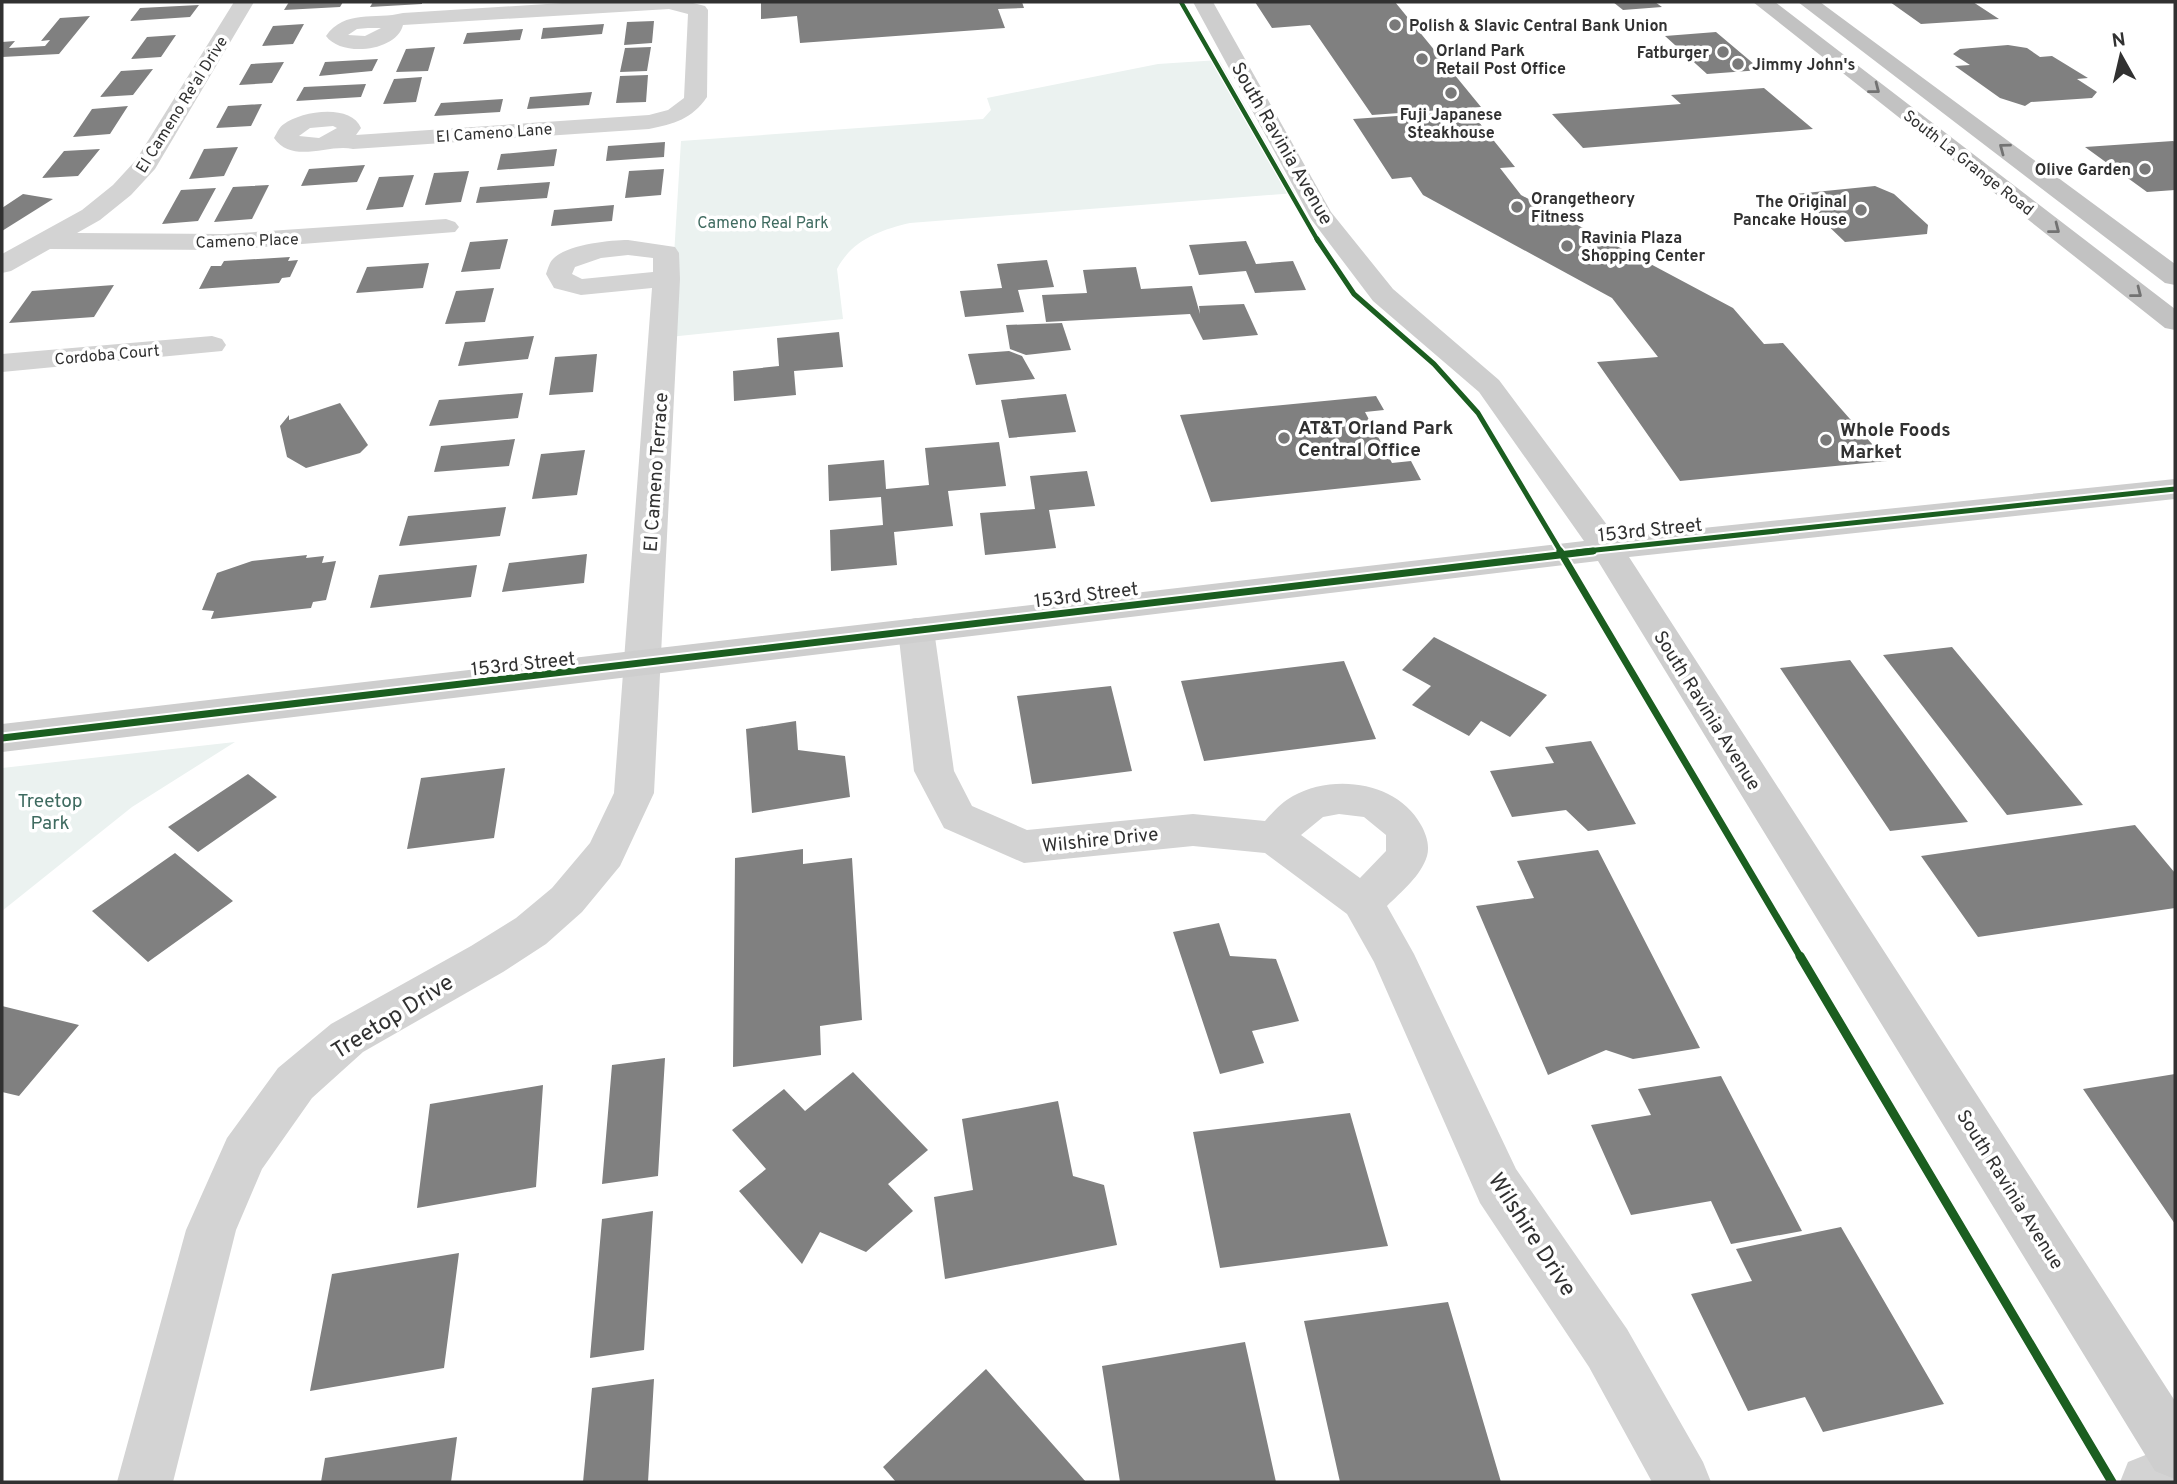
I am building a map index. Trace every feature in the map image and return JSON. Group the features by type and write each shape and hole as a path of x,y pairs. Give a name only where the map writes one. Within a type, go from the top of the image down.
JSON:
{"highway":[{"name":"South La Grange Road","path":"1763,2 2175,322"},
{"name":"South La Grange Road","path":"1808,2 2175,276"}],"street":[{"name":"El Cameno Re'al Drive","path":"2,265 90,215 122,190 146,164 244,2"},
{"name":"South Ravinia Avenue","path":"1203,2 1320,214 1383,295 1489,386 1607,549 2175,1451"},
{"name":"El Cameno Lane","path":"340,137 353,142 649,122 691,107 696,97 698,10 669,3 622,4"},
{"path":"387,23 404,19 622,4"},
{"name":"Cameno Place","path":"48,241 225,242 446,227"},
{"name":"El Cameno Terrace","path":"643,665 667,279"},
{"name":"Cordoba Court","path":"2,363 212,345"},
{"name":"153rd Street","path":"2,738 643,665 916,630 1607,549 2175,489"},
{"name":"Wilshire Drive","path":"916,630 934,772 958,817 1024,846 1193,830 1274,838 1362,902 1392,954 1498,1186 1608,1349 1683,1482"},
{"name":"Treetop Drive","path":"145,1482 211,1230 244,1154 295,1083 347,1038 531,931 567,900 605,854 634,793 643,665"},
{"path":"1274,838 1294,817 1313,804 1339,798 1366,801 1391,816 1406,833 1407,855 1390,877 1362,902"},
{"path":"2148,1482 2175,1476"}],"green space":[{"name":"Cameno Real Park","path":"1219,60 1295,193 910,223 868,238 843,259 837,269 843,319 669,337 681,141 983,119 991,110 987,98 1158,64"},
{"name":"Treetop Park","path":"235,742 132,807 2,911 2,768"}],"building":[{"path":"289,2 343,2 340,7 284,10"},
{"path":"373,2 422,2 422,4 370,7"},
{"path":"1022,2 1024,8 998,9 1005,28 800,43 797,16 761,19 761,3"},
{"path":"1255,2 1395,2 1481,107 1372,115 1310,25 1272,28"},
{"path":"1613,2 1655,2 1662,7 1623,10"},
{"path":"1890,2 1973,2 1999,19 1921,24"},
{"path":"199,5 190,17 130,21 140,8"},
{"path":"90,16 59,54 2,57 2,42 15,41 9,48 45,46 50,40 41,41 60,18"},
{"path":"654,21 652,43 624,45 627,22"},
{"path":"304,24 293,44 262,46 273,26"},
{"path":"604,24 602,34 541,39 543,28"},
{"path":"523,29 520,40 463,44 467,33"},
{"path":"1716,32 1761,70 1707,74 1665,36"},
{"path":"176,35 161,57 131,59 147,37"},
{"path":"2008,45 2027,48 2040,57 2052,56 2088,78 2077,79 2097,92 2092,98 2031,102 2025,106 2000,98 1955,66 1970,65 1953,54 1960,49"},
{"path":"435,47 428,71 396,72 406,49"},
{"path":"651,47 647,71 620,72 625,48"},
{"path":"378,59 372,71 319,76 325,62"},
{"path":"284,62 272,83 239,85 251,64"},
{"path":"153,69 133,95 100,97 121,71"},
{"path":"648,75 646,102 616,103 620,76"},
{"path":"422,77 416,102 383,104 394,79"},
{"path":"366,84 361,97 296,101 304,87"},
{"path":"1764,88 1813,129 1583,148 1552,114 1681,104 1671,95"},
{"path":"592,92 589,105 527,109 530,97"},
{"path":"503,99 500,112 434,116 441,103"},
{"path":"262,104 251,126 216,128 228,106"},
{"path":"128,106 110,134 73,137 92,109"},
{"name":"Ravinia Plaza Shopping Center","path":"1470,111 1515,167 1500,168 1521,195 1733,308 1764,344 1783,343 1887,461 1680,481 1597,362 1658,357 1612,298 1423,195 1411,177 1392,179 1353,119"},
{"name":"Olive Garden","path":"2173,141 2175,190 2147,192 2085,147"},
{"path":"665,142 664,157 606,161 608,146"},
{"path":"238,147 224,176 189,179 204,149"},
{"path":"100,149 78,176 42,178 64,151"},
{"path":"557,149 554,166 497,170 501,154"},
{"path":"365,165 357,182 301,186 309,169"},
{"path":"664,169 661,195 625,198 629,171"},
{"path":"469,171 461,202 425,205 434,173"},
{"path":"414,175 403,207 366,210 379,177"},
{"path":"550,182 547,198 476,203 480,187"},
{"path":"269,185 252,219 214,222 233,187"},
{"name":"The Original Pancake House","path":"1875,186 1894,194 1928,225 1927,234 1845,242 1795,194"},
{"path":"216,188 198,221 162,224 181,190"},
{"path":"23,194 53,199 2,231 2,208"},
{"path":"614,205 612,221 551,226 554,210"},
{"path":"508,239 500,269 461,272 470,242"},
{"path":"1246,241 1256,264 1293,261 1306,290 1255,293 1246,271 1199,275 1189,245"},
{"path":"290,257 288,261 298,260 290,277 282,278 279,283 199,289 211,266 221,266 224,261"},
{"path":"1047,260 1054,287 1018,290 1024,312 965,317 960,291 1002,288 997,264"},
{"path":"429,263 423,288 356,293 367,267"},
{"path":"1136,267 1141,289 1192,286 1200,314 1199,306 1244,304 1258,335 1203,340 1190,314 1046,322 1042,295 1087,293 1083,270"},
{"path":"114,285 94,317 9,323 32,291"},
{"path":"494,288 485,322 445,324 456,291"},
{"path":"1062,323 1071,350 1026,355 1010,349 1006,325"},
{"path":"839,332 843,367 794,371 796,395 734,401 733,371 779,366 777,338"},
{"path":"534,336 528,359 458,366 465,342"},
{"path":"1009,351 1022,356 1035,379 976,385 968,354"},
{"path":"597,354 593,392 549,395 555,357"},
{"path":"523,393 518,418 429,426 439,400"},
{"path":"1066,394 1076,432 1009,438 1001,400"},
{"name":"AT&T Orland Park Central Office","path":"1376,396 1384,410 1365,412 1392,463 1411,461 1421,480 1211,502 1180,415"},
{"path":"340,403 368,445 360,453 306,468 287,457 280,426 289,415 289,420"},
{"path":"515,439 509,466 434,472 441,446"},
{"path":"999,442 1006,486 948,491 953,526 894,532 897,565 831,571 830,530 883,525 881,497 829,501 828,465 884,460 886,489 929,485 925,448"},
{"path":"585,450 577,495 532,499 541,454"},
{"path":"1087,471 1095,506 1049,510 1056,548 985,555 980,513 1035,509 1030,476"},
{"path":"506,507 500,536 399,546 408,516"},
{"path":"587,554 584,583 502,592 509,563"},
{"path":"307,555 306,558 324,556 322,563 336,561 326,600 313,602 311,608 211,619 214,611 202,610 217,573 252,561"},
{"path":"477,565 471,597 370,608 379,575"},
{"path":"1434,637 1547,695 1510,737 1481,721 1469,736 1412,705 1431,686 1402,670"},
{"path":"1952,647 2083,805 2007,815 1883,655"},
{"path":"1850,660 1968,822 1890,831 1780,668"},
{"path":"1344,661 1376,739 1204,761 1181,681"},
{"path":"1111,686 1132,771 1032,784 1017,696"},
{"path":"796,721 798,750 845,756 850,797 752,813 746,729"},
{"path":"1591,741 1636,824 1588,831 1566,810 1512,817 1490,771 1554,763 1545,747"},
{"path":"505,768 494,838 407,849 421,778"},
{"path":"248,774 277,797 198,852 168,827"},
{"path":"2135,825 2175,873 2175,908 1978,937 1921,856"},
{"path":"803,849 803,864 852,858 862,1020 820,1026 821,1055 733,1067 735,858"},
{"path":"1598,850 1700,1048 1633,1059 1606,1050 1548,1075 1476,906 1534,898 1517,861"},
{"path":"175,853 233,901 148,962 92,911"},
{"path":"1219,923 1230,956 1276,959 1299,1021 1252,1031 1264,1063 1220,1074 1173,932"},
{"path":"2,1006 79,1025 19,1096 2,1092"},
{"path":"665,1058 658,1176 602,1184 612,1065"},
{"path":"853,1072 928,1150 888,1184 913,1211 866,1252 820,1232 802,1264 739,1191 766,1169 732,1130 784,1089 805,1111"},
{"path":"2175,1074 2175,1224 2083,1089"},
{"path":"1721,1076 1802,1231 1731,1244 1711,1201 1631,1215 1591,1125 1651,1115 1638,1089"},
{"path":"543,1085 536,1187 417,1208 430,1104"},
{"path":"1058,1101 1073,1176 1104,1185 1117,1245 945,1279 934,1197 973,1190 962,1119"},
{"path":"1350,1113 1388,1246 1220,1268 1193,1132"},
{"path":"653,1211 644,1350 590,1358 602,1219"},
{"path":"1841,1227 1944,1404 1823,1432 1805,1397 1748,1411 1691,1294 1752,1281 1736,1249"},
{"path":"459,1253 444,1368 310,1391 332,1274"},
{"path":"1448,1302 1501,1482 1340,1482 1304,1321"},
{"path":"1245,1342 1276,1482 1120,1482 1102,1366"},
{"path":"986,1369 1086,1482 896,1482 883,1467"},
{"path":"654,1379 648,1482 583,1482 592,1388"},
{"path":"457,1437 451,1482 321,1482 325,1458"}],"cycle path":[{"path":"1181,2 1302,216 1354,294 1434,364 1478,413 2112,1482"},
{"path":"2,738 1406,572 2175,489"}],"place":[{"name":"Polish & Slavic Central Bank Union","path":"1395,25"},
{"name":"Fatburger","path":"1723,52"},
{"name":"Orland Park Retail Post Office","path":"1422,59"},
{"name":"Jimmy John's","path":"1738,64"},
{"name":"Fuji Japanese Steakhouse","path":"1451,93"},
{"name":"Olive Garden","path":"2145,169"},
{"name":"Orangetheory Fitness","path":"1517,207"},
{"name":"The Original Pancake House","path":"1861,210"},
{"name":"Ravinia Plaza Shopping Center","path":"1567,246"},
{"name":"AT&T Orland Park Central Office","path":"1284,438"},
{"name":"Whole Foods Market","path":"1826,440"}]}
